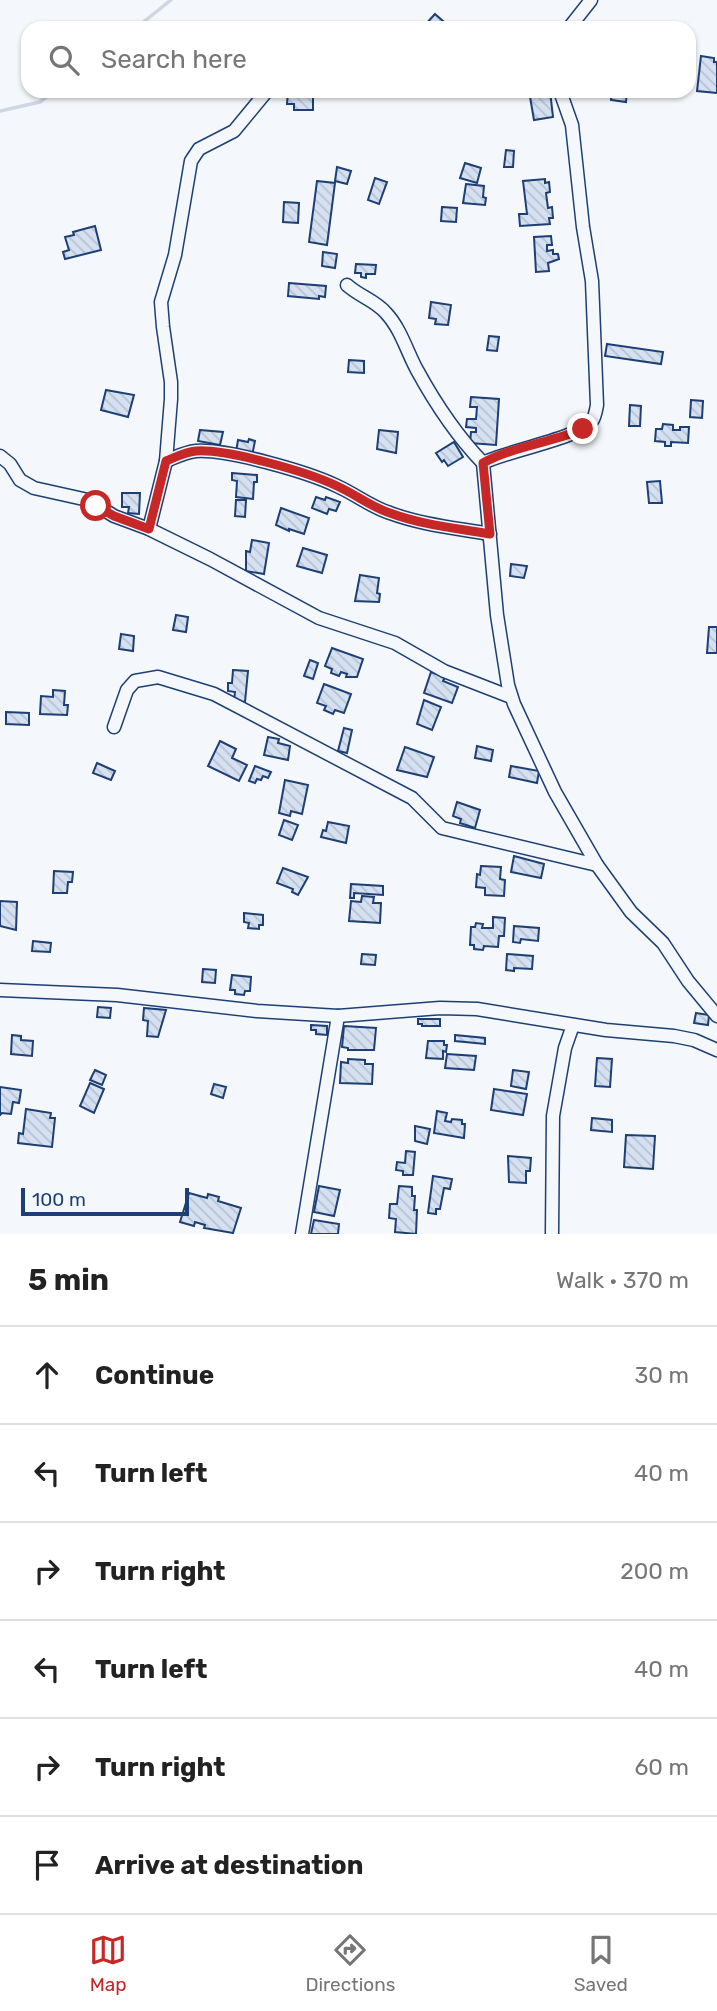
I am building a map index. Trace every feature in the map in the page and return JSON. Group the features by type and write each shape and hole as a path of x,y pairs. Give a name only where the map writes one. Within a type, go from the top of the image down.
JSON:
{"street":[{"path":"574,21 591,0"},
{"path":"149,529 166,461 171,382 161,302 175,255 191,160 199,149 234,131 261,98"},
{"path":"483,463 498,455 583,429 592,422 597,405 592,281 572,125 562,98"},
{"path":"347,285 386,313 441,409 467,446 483,463 497,615 511,697 555,792 597,865 631,912 663,943 688,981 717,1016"},
{"path":"166,461 197,451 254,460 313,476 338,486 387,513 416,522 490,534"},
{"path":"0,456 10,464 20,480 34,488 80,497 114,516 149,529 319,618 395,643 444,671 511,697"},
{"path":"114,727 127,690 135,681 149,677 174,681 214,694 369,774 412,798 442,828 597,865"},
{"path":"0,990 117,995 257,1011 338,1016 440,1008 477,1009 573,1025 674,1036 694,1040 717,1050"},
{"path":"302,1234 338,1016"},
{"path":"552,1234 553,1116 565,1048 573,1025"}],"building":[{"path":"435,14 443,21 429,21"},
{"path":"701,56 714,58 714,62 717,62 717,93 697,91"},
{"path":"287,98 313,98 313,110 294,110 294,104 287,104"},
{"path":"530,98 551,98 553,117 534,120"},
{"path":"611,98 626,98 626,102"},
{"path":"506,150 514,151 513,167 504,167"},
{"path":"465,163 481,168 477,183 460,178"},
{"path":"337,167 351,171 347,184 335,181"},
{"path":"375,178 387,182 379,204 368,200"},
{"path":"545,179 545,183 549,182 550,192 546,193 548,208 552,207 553,218 549,218 550,224 520,226 519,214 527,214 523,181"},
{"path":"317,181 335,183 327,245 309,242"},
{"path":"466,184 484,186 485,205 463,203"},
{"path":"284,202 299,203 298,223 283,222"},
{"path":"442,207 457,208 456,222 441,221"},
{"path":"95,226 101,250 65,259 63,252 69,250 65,237"},
{"path":"551,236 552,245 547,245 547,251 553,250 553,254 558,254 559,259 548,263 549,271 536,272 534,237"},
{"path":"323,252 337,254 335,268 322,266"},
{"path":"356,264 376,265 375,274 361,277 361,273 355,273"},
{"path":"289,283 326,286 325,297 319,296 319,299 288,296"},
{"path":"431,302 451,305 448,325 435,324 436,319 429,318"},
{"path":"489,336 499,337 497,351 487,350"},
{"path":"607,344 663,352 661,364 605,356"},
{"path":"349,360 364,361 364,373 348,372"},
{"path":"106,390 134,395 128,417 101,410"},
{"path":"471,397 499,399 496,445 470,443 471,432 476,432 476,428 466,427 467,419 476,419 477,407 470,407"},
{"path":"691,400 703,401 702,418 690,417"},
{"path":"630,405 641,406 640,426 629,426"},
{"path":"663,424 673,425 673,430 689,427 688,443 671,442 671,446 665,446 665,442 655,441 656,429 662,429"},
{"path":"200,430 223,432 220,445 198,441"},
{"path":"379,430 398,432 396,453 377,449"},
{"path":"249,439 255,441 252,456 236,452 238,440 248,442"},
{"path":"454,442 463,457 448,466 436,453"},
{"path":"232,473 257,475 253,499 236,497 237,481 232,480"},
{"path":"660,481 662,503 649,503 647,482"},
{"path":"122,493 140,493 139,514 128,513 129,507 122,507"},
{"path":"316,497 340,502 336,511 329,509 327,514 312,508"},
{"path":"236,500 246,500 245,517 235,516"},
{"path":"281,508 309,518 304,534 276,525"},
{"path":"252,540 269,543 264,574 246,571 246,551 250,552"},
{"path":"303,548 327,555 322,573 297,566"},
{"path":"511,564 527,566 524,578 510,576"},
{"path":"360,575 379,578 379,602 355,601"},
{"path":"176,615 188,617 186,632 173,630"},
{"path":"709,627 717,627 717,653 707,653"},
{"path":"121,634 134,636 133,651 119,649"},
{"path":"332,648 363,659 357,677 346,677 347,674 341,672 339,676 331,673 332,669 325,666"},
{"path":"310,660 318,663 313,679 304,676"},
{"path":"233,670 248,671 245,702 234,701 235,692 228,691"},
{"path":"431,672 445,677 443,681 458,687 452,703 424,693"},
{"path":"324,684 351,694 344,713 335,710 333,714 324,710 326,706 317,703"},
{"path":"53,690 65,691 64,705 68,705 67,715 40,714 41,696 53,697"},
{"path":"424,700 441,707 432,730 417,724"},
{"path":"6,712 29,713 29,725 6,724"},
{"path":"344,728 352,730 347,753 338,751"},
{"path":"268,737 279,739 278,743 290,746 288,760 264,755"},
{"path":"220,741 236,749 232,758 247,765 239,781 208,766"},
{"path":"477,746 493,750 491,761 475,758"},
{"path":"405,747 434,757 427,777 397,770"},
{"path":"97,763 115,771 111,780 93,773"},
{"path":"255,766 271,772 268,778 263,776 255,783 249,781"},
{"path":"511,766 539,771 537,783 509,777"},
{"path":"285,780 308,785 302,814 291,811 290,816 279,813"},
{"path":"457,802 480,810 475,828 460,823 461,819 453,816"},
{"path":"284,820 298,825 292,840 279,835"},
{"path":"328,822 349,826 346,843 321,837"},
{"path":"514,856 544,864 541,878 511,872"},
{"path":"481,866 501,867 500,879 505,880 504,896 485,895 485,888 476,887"},
{"path":"283,868 308,877 298,895 292,892 293,889 277,883"},
{"path":"54,871 73,872 67,893 53,893"},
{"path":"351,884 383,886 383,895 354,893 354,898 350,898"},
{"path":"362,896 374,897 373,903 381,903 380,923 349,921 351,901 361,902"},
{"path":"0,901 17,902 16,930 0,926"},
{"path":"244,913 263,915 263,925 259,925 259,929 248,928 249,923 244,922"},
{"path":"493,917 505,918 504,936 499,936 498,947 484,946 483,950 474,949 474,945 470,945 471,927 475,927 476,923 483,924 482,928 493,928"},
{"path":"514,926 539,928 538,941 521,939 520,943 513,942"},
{"path":"33,941 51,943 50,952 32,951"},
{"path":"362,954 376,955 375,965 361,964"},
{"path":"507,954 533,956 532,969 506,970"},
{"path":"203,969 216,970 215,983 202,982"},
{"path":"232,975 251,977 250,991 245,991 244,995 230,990"},
{"path":"98,1007 111,1008 110,1018 97,1017"},
{"path":"144,1008 166,1010 158,1037 147,1036 148,1021 143,1020"},
{"path":"696,1013 709,1015 708,1025 694,1023"},
{"path":"418,1019 440,1019 440,1026 422,1026 418,1024"},
{"path":"311,1025 327,1026 327,1035 316,1034 316,1030 311,1030"},
{"path":"344,1026 376,1028 374,1050 348,1050 342,1047"},
{"path":"12,1035 21,1036 21,1040 33,1041 32,1056 11,1054"},
{"path":"455,1035 485,1038 485,1044 455,1041"},
{"path":"428,1041 444,1041 444,1045 447,1045 446,1052 443,1051 443,1059 426,1058"},
{"path":"447,1054 476,1056 474,1070 445,1068"},
{"path":"597,1058 612,1059 610,1087 595,1086"},
{"path":"348,1059 365,1060 365,1064 373,1064 372,1084 340,1083 341,1062 348,1063"},
{"path":"95,1070 106,1075 102,1085 90,1080"},
{"path":"513,1070 529,1072 526,1089 511,1086"},
{"path":"90,1083 104,1089 94,1113 80,1106"},
{"path":"214,1084 226,1087 223,1098 211,1094"},
{"path":"0,1087 21,1090 19,1103 13,1102 11,1114 0,1115"},
{"path":"494,1089 527,1094 523,1115 491,1110"},
{"path":"26,1109 51,1113 50,1118 55,1118 52,1147 18,1143 19,1133 23,1134"},
{"path":"437,1111 447,1113 445,1121 462,1120 462,1124 465,1124 464,1138 434,1133"},
{"path":"592,1118 612,1120 612,1132 591,1130"},
{"path":"415,1126 430,1129 427,1144 415,1141"},
{"path":"626,1135 655,1136 653,1169 624,1167"},
{"path":"406,1151 415,1152 413,1175 403,1175 403,1171 396,1170 397,1162 405,1163"},
{"path":"508,1156 531,1158 530,1171 526,1171 526,1183 509,1182"},
{"path":"433,1176 452,1179 450,1189 444,1188 440,1209 436,1209 436,1214 428,1213"},
{"path":"319,1186 340,1190 334,1216 314,1212"},
{"path":"399,1186 412,1187 412,1196 415,1196 414,1210 417,1210 416,1234 395,1232 396,1219 389,1218 390,1204 397,1204"},
{"path":"189,1193 207,1198 208,1194 219,1197 218,1201 241,1208 233,1233 204,1228 205,1225 195,1222 194,1226 180,1222"},
{"path":"314,1220 339,1224 338,1234 311,1234"}],"waterway":[{"path":"145,21 171,0"},
{"path":"0,111 40,102 45,98"}],"route":[{"path":"96,506 149,529 166,461 197,451 215,452 313,476 338,486 387,513 416,522 490,534 483,463 498,455 583,429"}]}
